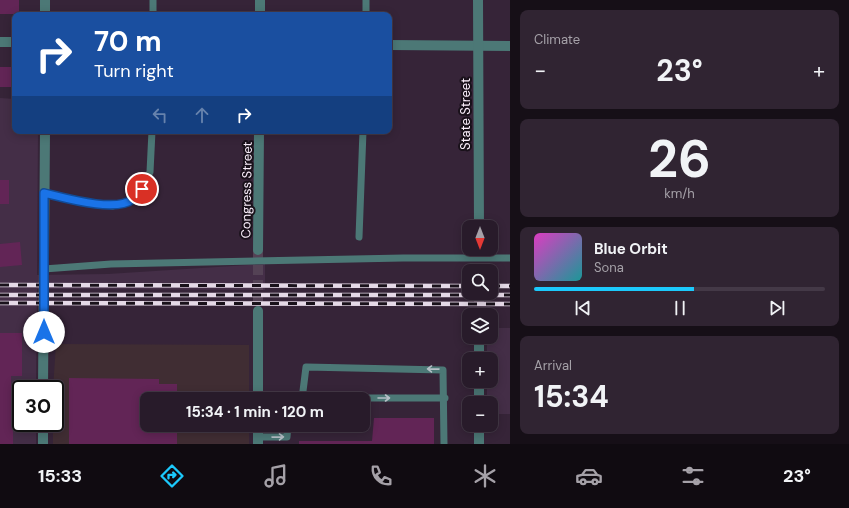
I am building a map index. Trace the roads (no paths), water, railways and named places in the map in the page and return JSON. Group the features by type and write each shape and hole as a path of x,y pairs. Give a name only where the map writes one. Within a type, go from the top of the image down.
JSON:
{"street":[{"path":"45,0 45,12"},
{"path":"260,0 260,12"},
{"name":"State Street","path":"478,0 479,220"},
{"path":"0,42 12,42"},
{"path":"392,45 510,46"},
{"path":"43,380 45,134"},
{"name":"Congress Street","path":"258,250 259,134"},
{"path":"258,310 258,392"},
{"path":"43,432 43,444"},
{"path":"479,432 479,444"}],"lane":[{"path":"153,0 153,12"},
{"path":"366,0 366,12"},
{"path":"44,193 68,199 112,206 132,200 142,189 150,172 152,134"},
{"path":"359,237 363,134"},
{"path":"44,269 119,264 510,258"},
{"path":"304,392 306,367 443,370 445,398 444,444"},
{"path":"370,398 445,398"},
{"path":"258,441 287,437 287,432"}],"tunnel":[{"path":"258,250 258,311"},
{"path":"479,256 479,264"},
{"path":"479,300 479,308"}],"railway":[{"path":"0,285 462,286"},
{"path":"498,286 510,286"},
{"path":"0,295 510,295"},
{"path":"0,303 510,304"}]}
